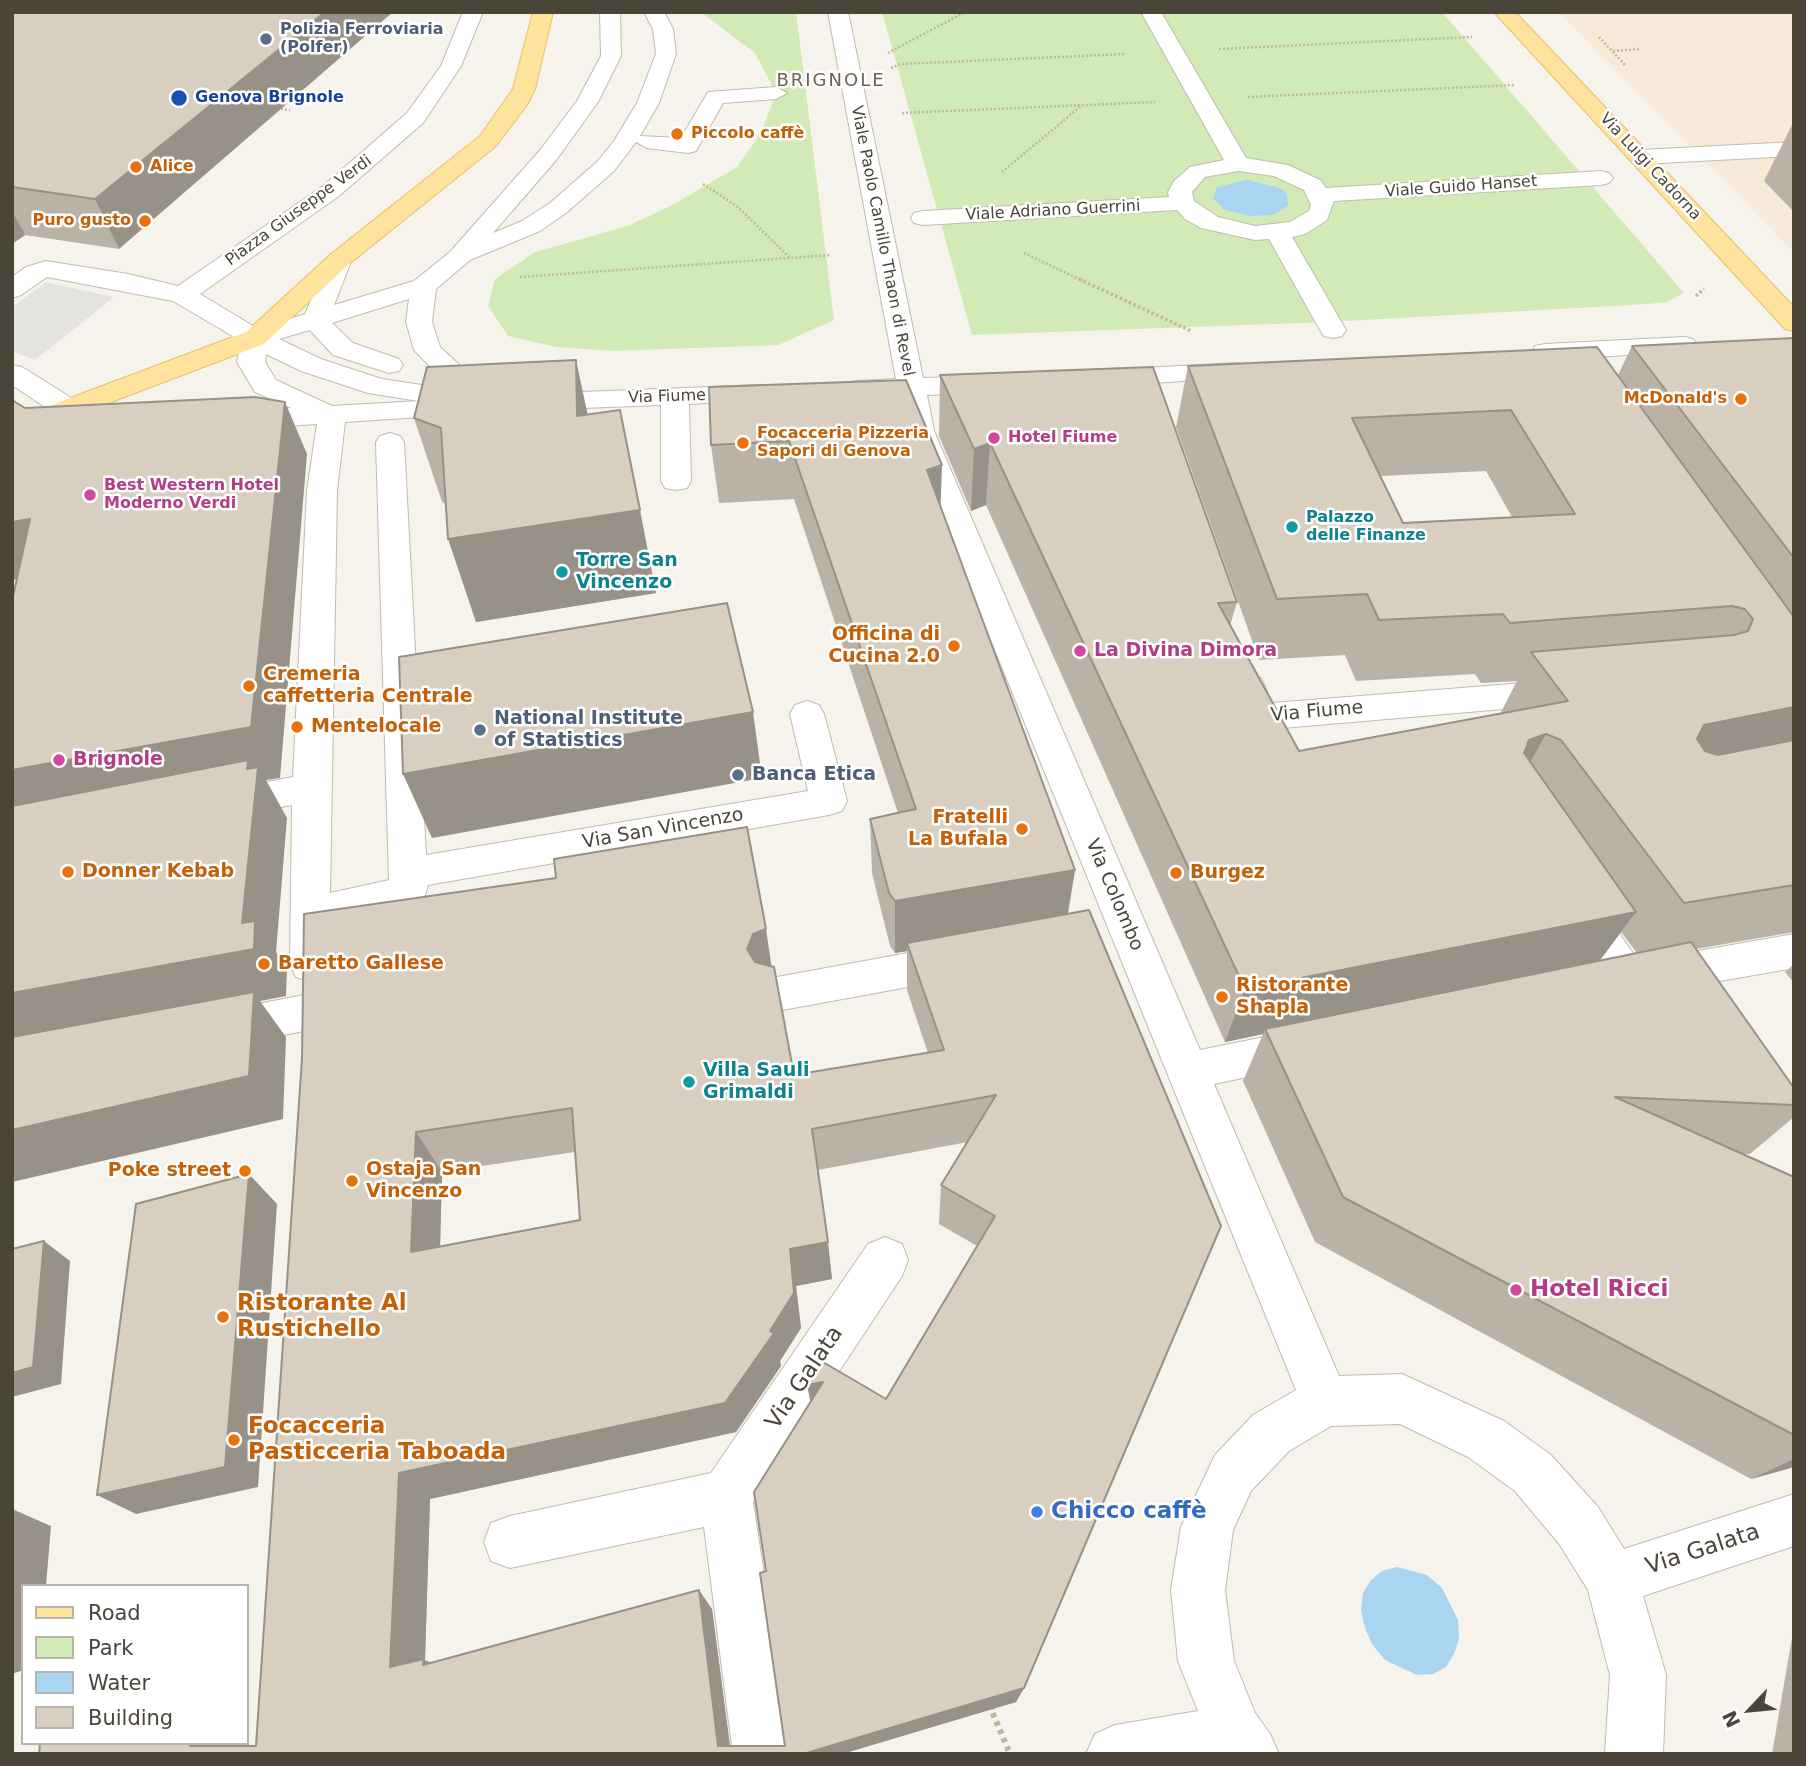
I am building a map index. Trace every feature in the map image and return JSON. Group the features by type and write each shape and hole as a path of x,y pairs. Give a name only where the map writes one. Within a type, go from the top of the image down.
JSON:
{"main road":[{"path":"12,436 67,409 255,338 340,259 488,141 516,105 524,89 543,12"},
{"name":"Via Luigi Cadorna","path":"1504,12 1641,157 1790,335"}],"street":[{"name":"Piazza Giuseppe Verdi","path":"182,295 331,191 383,148 433,96 451,66 473,12"},
{"path":"255,338 423,286 458,257 549,154 587,102 611,57 610,12"},
{"path":"458,257 531,226 558,208 606,166 624,144 648,103 666,54 663,29 654,12"},
{"name":"Viale Paolo Camillo Thaon di Revel","path":"838,12 911,387"},
{"path":"1151,12 1238,164"},
{"path":"648,141 688,146 716,97 776,93"},
{"path":"1641,157 1794,149"},
{"path":"1238,164 1280,170 1312,186 1320,195 1323,205 1310,223 1278,233 1231,230 1201,219 1183,203 1180,192 1192,177 1216,167 1238,164"},
{"name":"Viale Guido Hanset","path":"1320,195 1601,178"},
{"name":"Viale Adriano Guerrini","path":"923,218 1183,203"},
{"path":"1278,233 1333,330"},
{"path":"340,259 325,289 318,318 319,324 343,349 504,404"},
{"path":"12,290 36,272 46,269 128,282 182,295 255,338 311,365 378,387 504,404"},
{"path":"423,286 419,322 427,350 458,379 504,404"},
{"path":"255,338 251,362 265,386 332,416"},
{"path":"1516,354 1705,343"},
{"path":"1074,379 1146,388 1266,369"},
{"path":"12,373 91,422 109,426 137,425"},
{"path":"828,390 1020,382"},
{"path":"207,422 332,416 357,396 378,387"},
{"name":"Via Colombo","path":"911,387 920,431 1325,1401"},
{"name":"Via Fiume","path":"332,416 504,404 786,392"},
{"path":"675,397 676,481"},
{"path":"309,1062 311,788 322,491 332,416"},
{"path":"312,912 409,892 390,442"},
{"name":"Via Fiume","path":"1237,653 1259,717 1598,689"},
{"name":"Via San Vincenzo","path":"408,873 829,801 807,714"},
{"path":"194,810 311,788"},
{"path":"1559,878 1629,980"},
{"path":"1588,988 1794,951"},
{"path":"777,994 991,955"},
{"path":"187,1035 309,1012"},
{"path":"1188,1071 1343,1039"},
{"name":"Via Galata","path":"726,1496 885,1260"},
{"path":"1115,1754 1242,1743 1206,1661 1198,1590 1207,1527 1233,1473 1271,1433 1325,1401 1402,1399 1486,1439 1533,1473 1579,1526 1612,1580 1638,1675 1634,1754"},
{"path":"510,1542 726,1496 762,1754"},
{"name":"Via Galata","path":"1612,1580 1794,1520"}],"path":[{"path":"886,55 965,12"},
{"path":"1599,37 1625,65"},
{"path":"1612,51 1640,49"},
{"path":"1082,105 947,217 1198,335"},
{"path":"281,109 290,110"},
{"path":"688,146 699,181 738,207 790,257"},
{"path":"512,278 831,255"},
{"path":"996,1697 991,1709 1010,1754"}],"shaded area":[{"path":"1558,12 1794,12 1794,252"},
{"path":"46,282 114,297 35,360 12,351 12,307"}],"green space":[{"path":"701,12 796,12 834,320 778,345 613,351 556,347 508,336 488,306 495,279 535,252 628,226 676,203 737,167 761,133 776,93 755,53"},
{"path":"882,12 1442,12 1684,293 1667,302 1648,304 1328,322 972,335"}],"water":[{"path":"1247,180 1280,188 1287,194 1288,206 1273,215 1249,216 1225,210 1213,199 1217,187"},
{"path":"1397,1567 1427,1575 1442,1588 1458,1620 1459,1639 1454,1654 1446,1667 1433,1674 1417,1675 1385,1660 1372,1644 1365,1628 1361,1610 1363,1593 1371,1580 1382,1571"}],"building":[{"path":"12,12 325,12 95,199 12,187"},
{"path":"1794,338 1794,558 1632,346"},
{"path":"1597,347 1794,617 1794,707 1704,725 1697,739 1705,751 1718,755 1794,740 1794,885 1684,903 1561,740 1546,734 1529,740 1524,753 1636,912 1245,989 990,443 974,449 940,375 1153,367 1237,602 1218,603 1299,751 1568,701 1531,652 1734,635 1748,631 1753,619 1745,609 1732,606 1510,623 1503,614 1379,620 1367,594 1277,599 1188,366","holes":["1511,410 1575,514 1403,523 1352,418"]},
{"path":"576,360 577,416 620,410 640,510 448,539 441,428 414,418 427,367"},
{"path":"906,380 942,465 927,470 1075,870 895,901 889,893 870,819 916,809 789,441 711,445 709,387"},
{"path":"255,397 285,402 251,727 12,770 12,601 30,519 12,522 12,400 25,408"},
{"path":"727,603 753,712 403,774 399,657"},
{"path":"248,760 247,769 258,767 242,923 255,921 254,949 12,993 12,806"},
{"path":"747,827 766,929 753,934 747,949 755,962 774,967 794,1075 944,1050 907,943 1089,910 1221,1226 1024,1688 803,1754 39,1754 40,1745 256,1746 302,1058 304,914 556,878 554,859","holes":["996,1095 941,1185 995,1216 886,1399 823,1362 807,1385 823,1382 754,1492 766,1571 760,1573 785,1746 718,1746 699,1590 423,1665 424,1659 390,1667 399,1473 725,1403 774,1333 770,1331 794,1293 790,1249 828,1242 812,1129","572,1108 580,1220 411,1252 416,1132"]},
{"path":"1691,942 1794,1088 1794,1105 1615,1097 1794,1177 1794,1435 1343,1197 1265,1029"},
{"path":"254,992 249,1076 12,1130 12,1037"},
{"path":"249,1174 225,1467 97,1495 136,1204"},
{"path":"44,1241 33,1367 12,1373 12,1249"}],"place":[{"name":"Polizia Ferroviaria (Polfer)","path":"266,39"},
{"name":"Genova Brignole","path":"179,98"},
{"name":"Piccolo caffè","path":"677,134"},
{"name":"Alice","path":"136,167"},
{"name":"Puro gusto","path":"145,221"},
{"name":"McDonald's","path":"1741,399"},
{"name":"Hotel Fiume","path":"994,438"},
{"name":"Focacceria Pizzeria Sapori di Genova","path":"743,443"},
{"name":"Best Western Hotel Moderno Verdi","path":"90,495"},
{"name":"Palazzo delle Finanze","path":"1292,527"},
{"name":"Torre San Vincenzo","path":"562,572"},
{"name":"Officina di Cucina 2.0","path":"954,646"},
{"name":"La Divina Dimora","path":"1080,651"},
{"name":"Cremeria caffetteria Centrale","path":"249,686"},
{"name":"Mentelocale","path":"297,727"},
{"name":"National Institute of Statistics","path":"480,730"},
{"name":"Brignole","path":"59,760"},
{"name":"Banca Etica","path":"738,775"},
{"name":"Fratelli La Bufala","path":"1022,829"},
{"name":"Donner Kebab","path":"68,872"},
{"name":"Burgez","path":"1176,873"},
{"name":"Baretto Gallese","path":"264,964"},
{"name":"Ristorante Shapla","path":"1222,997"},
{"name":"Villa Sauli Grimaldi","path":"689,1082"},
{"name":"Poke street","path":"245,1171"},
{"name":"Ostaja San Vincenzo","path":"352,1181"},
{"name":"Hotel Ricci","path":"1516,1290"},
{"name":"Ristorante Al Rustichello","path":"223,1317"},
{"name":"Focacceria Pasticceria Taboada","path":"234,1440"},
{"name":"Chicco caffè","path":"1037,1512"}],"district":[{"name":"BRIGNOLE","path":"831,81"}]}
